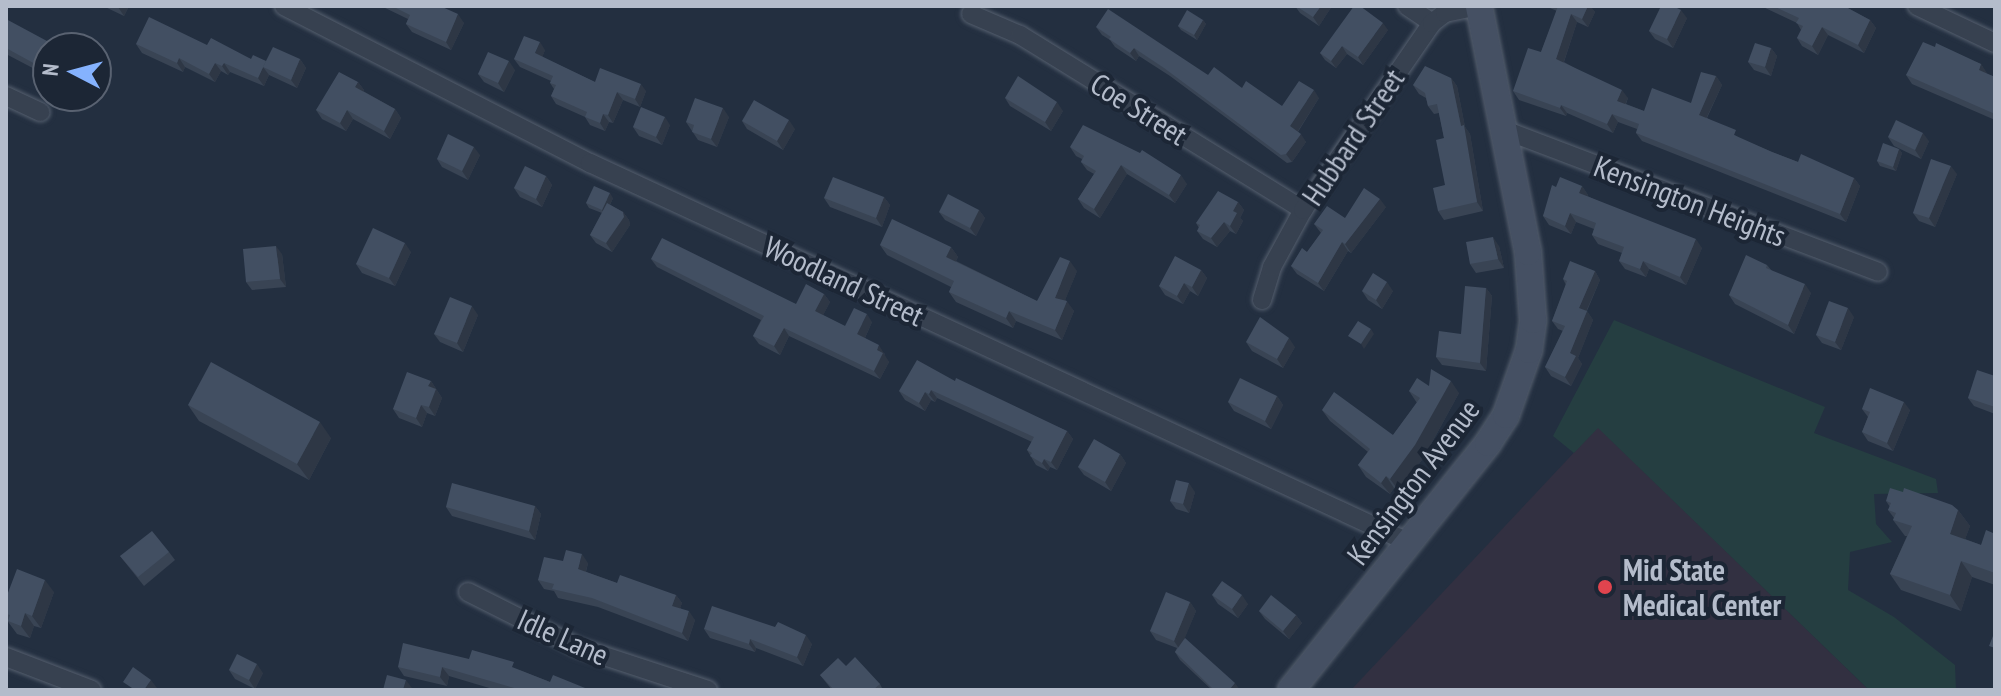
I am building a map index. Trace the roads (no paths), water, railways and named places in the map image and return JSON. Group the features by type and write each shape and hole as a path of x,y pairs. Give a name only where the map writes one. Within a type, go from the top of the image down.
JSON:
{"main road":[{"name":"Kensington Avenue","path":"1291,690 1488,443 1506,415 1529,350 1532,286 1478,6"}],"street":[{"name":"Woodland Street","path":"284,6 590,163 1410,543"},
{"path":"1407,6 1432,23 1445,13 1478,6"},
{"path":"1917,6 1995,43"},
{"name":"Coe Street","path":"971,14 1020,35 1303,210"},
{"name":"Hubbard Street","path":"1262,300 1272,267 1303,210 1432,23"},
{"path":"6,96 32,108"},
{"name":"Kensington Heights","path":"1502,129 1878,272"},
{"name":"Idle Lane","path":"468,592 577,647 708,690"},
{"path":"6,657 92,690"}],"place":[{"name":"Mid State Medical Center","path":"1605,587"}]}
